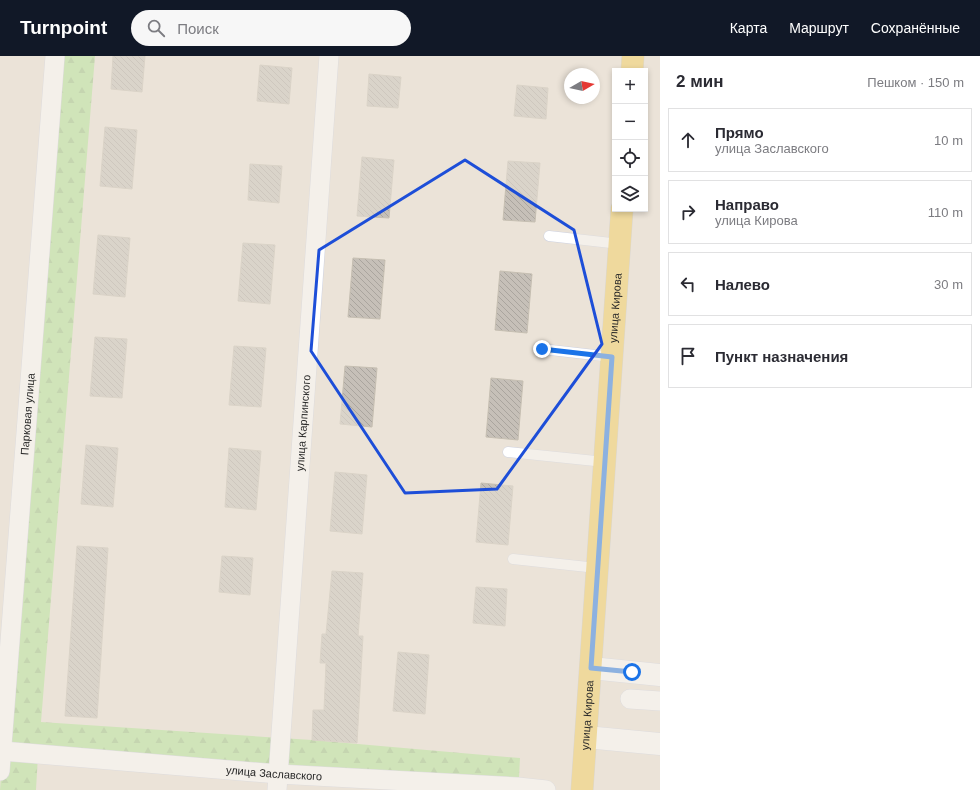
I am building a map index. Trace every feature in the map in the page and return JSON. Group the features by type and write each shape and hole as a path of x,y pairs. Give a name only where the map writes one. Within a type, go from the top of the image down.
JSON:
{"main road":[{"path":"632,68 633,56"},
{"name":"улица Кирова","path":"582,790 622,212"}],"street":[{"name":"Парковая улица","path":"0,771 2,727 55,56"},
{"name":"улица Карпинского","path":"278,782 329,56"},
{"path":"591,668 660,674"},
{"path":"630,699 660,701"},
{"path":"586,738 660,744"},
{"name":"улица Заславского","path":"2,751 278,782 510,787 546,790"}],"lane":[{"path":"549,236 620,244"},
{"path":"542,349 612,357"},
{"path":"508,452 605,462"},
{"path":"513,559 598,568"}],"highlighted area":[{"path":"465,160 574,230 602,344 497,489 405,493 311,351 319,250"}],"green space":[{"path":"55,56 95,56 41,722 312,740 520,758 519,778 38,755 36,790 0,790"}],"building":[{"path":"113,56 145,56 142,92 111,89"},
{"path":"260,65 292,68 289,104 257,101"},
{"path":"369,74 401,77 398,108 367,106"},
{"path":"517,85 548,88 546,119 514,116"},
{"path":"105,127 137,130 132,189 100,186"},
{"path":"362,157 394,160 389,218 357,216"},
{"path":"508,161 540,163 535,222 503,220"},
{"path":"250,164 282,166 279,203 248,200"},
{"path":"98,235 130,238 125,297 93,294"},
{"path":"243,243 275,245 270,304 238,301"},
{"path":"353,258 385,260 380,319 348,317"},
{"path":"500,271 532,274 527,333 495,330"},
{"path":"95,337 127,339 122,398 90,396"},
{"path":"234,346 266,348 261,407 229,405"},
{"path":"345,366 377,368 372,427 340,424"},
{"path":"491,378 523,381 518,440 486,437"},
{"path":"86,445 118,448 113,507 81,504"},
{"path":"229,448 261,451 256,510 225,507"},
{"path":"335,472 367,475 362,534 330,531"},
{"path":"481,483 513,486 508,545 476,542"},
{"path":"77,546 108,548 97,718 65,716"},
{"path":"222,556 253,558 250,595 219,592"},
{"path":"332,571 363,573 358,636 363,636 357,743 312,740 313,710 324,710 326,663 320,663 322,634 326,634"},
{"path":"476,587 507,589 505,626 473,623"},
{"path":"398,652 429,655 425,714 393,711"}],"route":[{"path":"542,349 612,357 591,668 632,672"}]}
